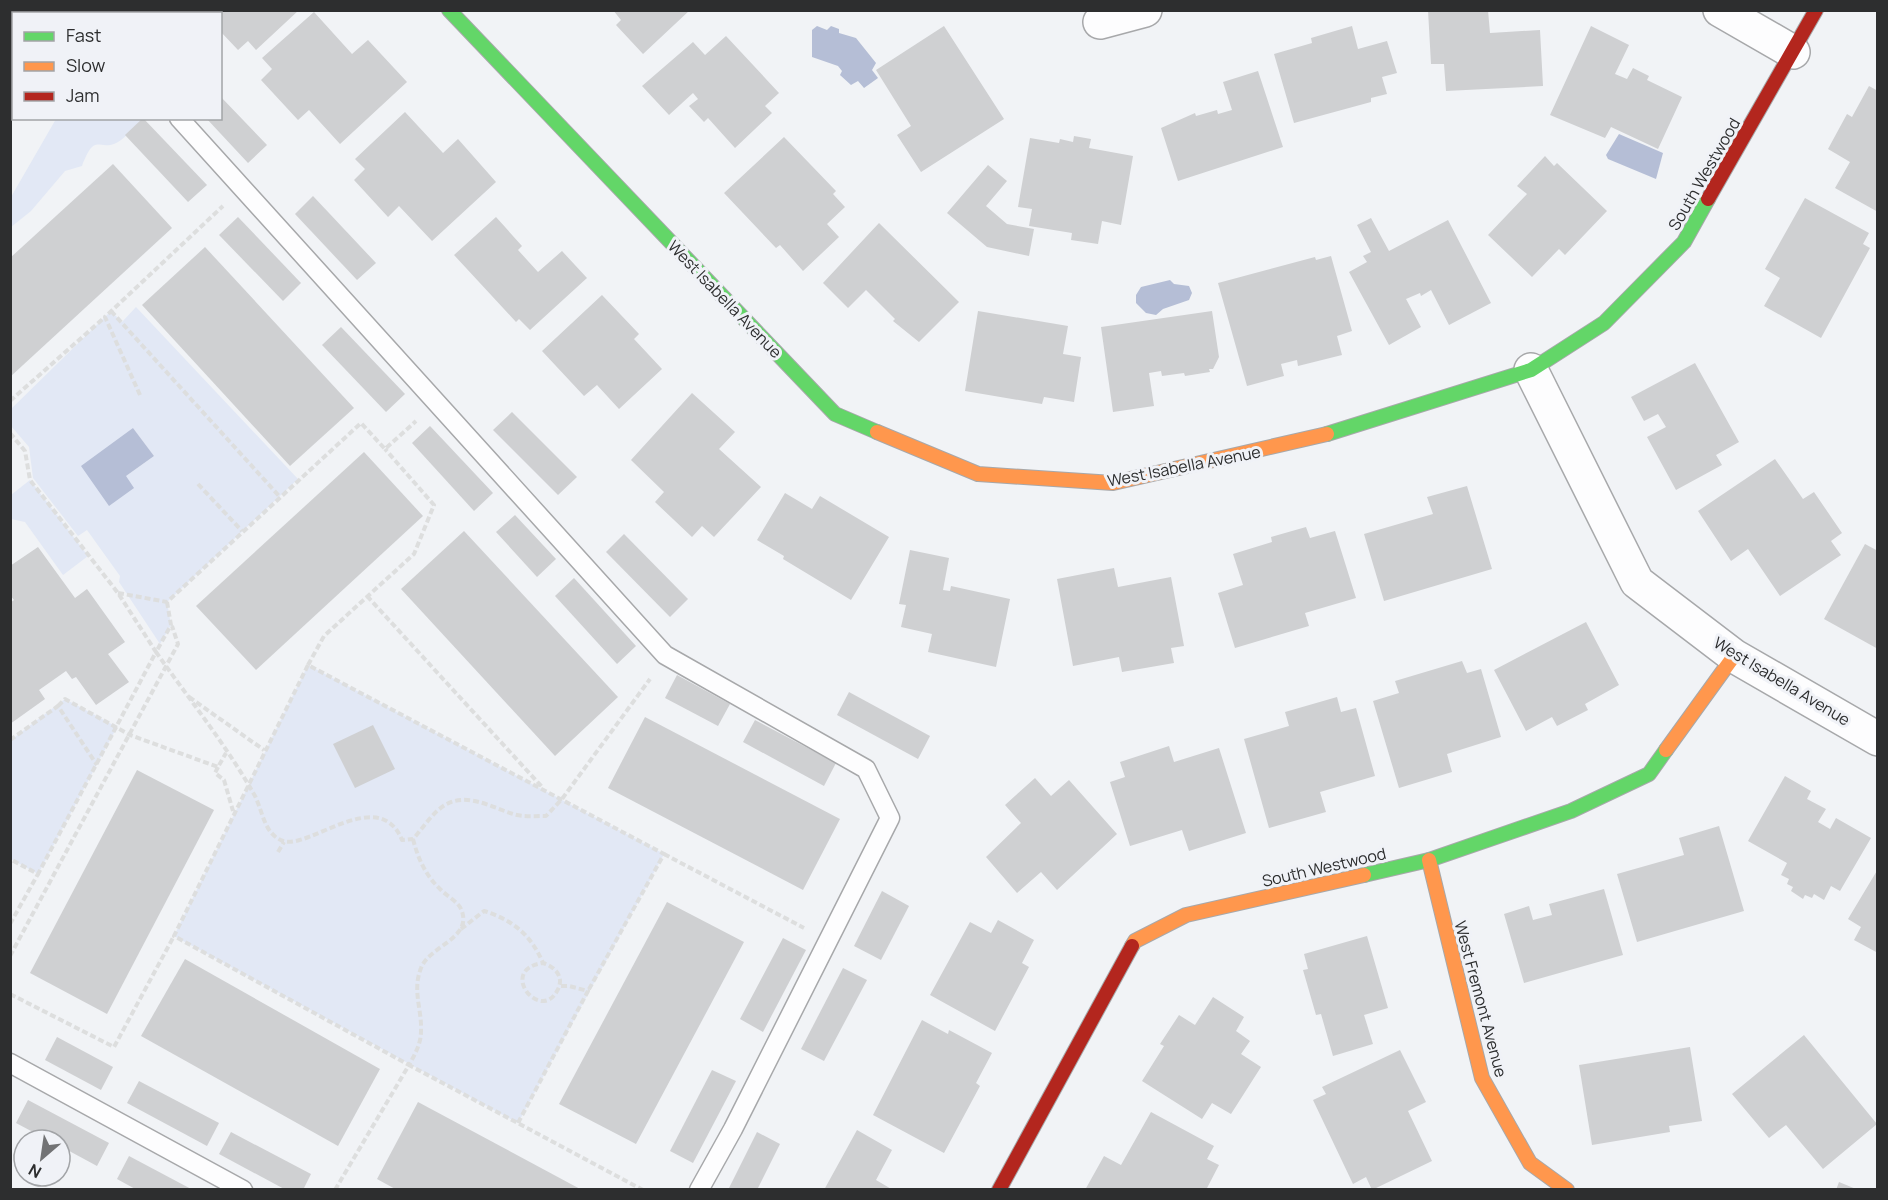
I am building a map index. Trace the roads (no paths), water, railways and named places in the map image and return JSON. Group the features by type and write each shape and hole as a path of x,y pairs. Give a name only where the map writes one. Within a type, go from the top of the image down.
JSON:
{"street":[{"path":"1100,22 1144,10"},
{"path":"1720,10 1793,52"},
{"name":"South Westwood","path":"1531,370 1604,323 1684,243 1816,10"},
{"name":"West Isabella Avenue","path":"450,11 835,414 978,474 1113,483 1305,441 1531,370 1637,582 1734,656 1878,739"},
{"name":"South Westwood","path":"999,1190 1135,941 1186,915 1429,861 1571,811 1649,774 1734,656"},
{"name":"West Fremont Avenue","path":"1429,861 1482,1078 1530,1163 1567,1190"}],"lane":[{"path":"181,120 665,655 866,769 890,818 733,1129 699,1190"},
{"path":"10,1063 243,1190"}],"water":[{"path":"817,26 827,30 831,26 839,29 839,33 856,38 876,63 872,70 878,78 864,88 858,81 851,85 840,75 842,71 838,66 812,57 812,30"},
{"path":"1619,134 1663,153 1656,179 1608,159 1606,155"},
{"path":"1170,280 1174,284 1189,286 1192,293 1189,300 1163,309 1156,315 1146,313 1136,303 1136,295 1141,287"},
{"path":"133,428 154,456 126,476 134,488 109,506 81,466"}]}
